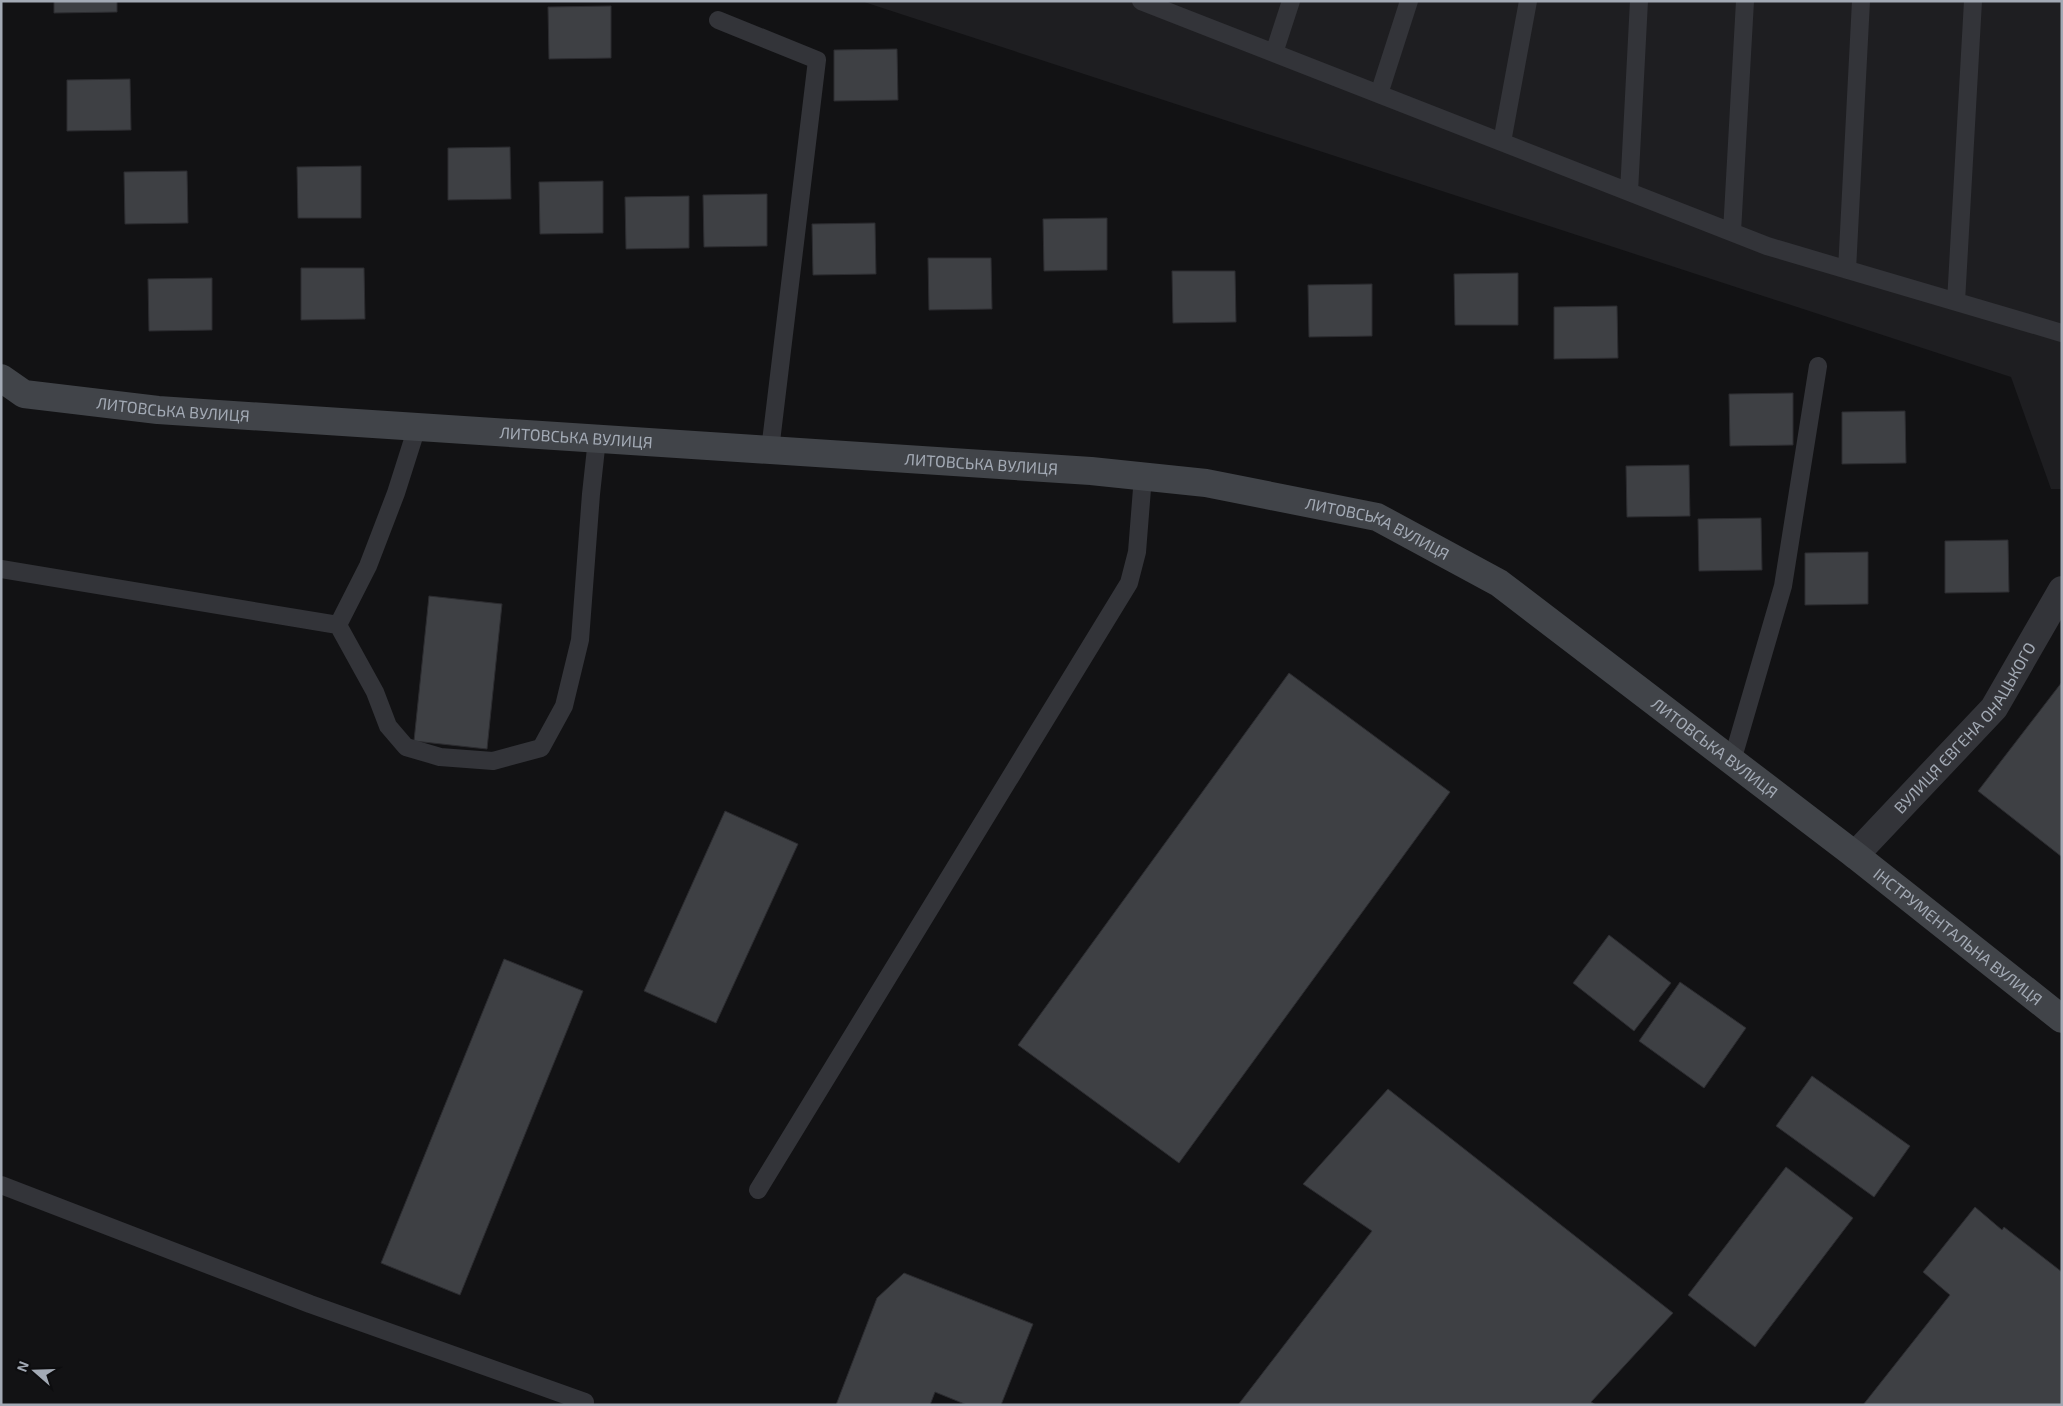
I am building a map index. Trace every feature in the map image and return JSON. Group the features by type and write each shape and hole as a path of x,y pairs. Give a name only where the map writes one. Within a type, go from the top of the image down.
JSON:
{"street":[{"name":"ЛИТОВСЬКА ВУЛИЦЯ","path":"1,378 24,394 158,410 1091,470 1206,483 1377,517 1499,583 1855,855"},
{"name":"ВУЛИЦЯ ЄВГЕНА ОНАЦЬКОГО","path":"1855,855 1994,708 2062,590"},
{"name":"ІНСТРУМЕНТАЛЬНА ВУЛИЦЯ","path":"1855,855 2062,1018"}],"lane":[{"path":"1142,1 1169,6 1274,53 1767,246 2062,334"},
{"path":"1274,53 1292,1"},
{"path":"1379,94 1409,1"},
{"path":"1502,142 1528,1"},
{"path":"1629,192 1639,1"},
{"path":"1732,232 1745,1"},
{"path":"1847,270 1861,1"},
{"path":"1956,302 1972,1"},
{"path":"718,20 817,60 770,450"},
{"path":"1732,761 1784,586 1818,366"},
{"path":"338,625 368,566 396,493 417,427"},
{"path":"338,625 375,692 388,726 406,747 440,757 493,760 541,748 564,706 580,640 597,439"},
{"path":"758,1190 1129,583 1137,552 1143,476"},
{"path":"1,569 338,625"},
{"path":"1,1185 310,1304 584,1402"}],"shaded area":[{"path":"861,1 2062,1 2062,489 2051,489 2011,377"}],"building":[{"path":"54,1 117,1 117,12 54,13"},
{"path":"611,6 611,58 549,59 548,7"},
{"path":"897,49 898,100 834,101 834,50"},
{"path":"130,79 131,130 67,131 67,80"},
{"path":"510,147 511,199 448,200 448,148"},
{"path":"361,166 361,218 298,218 297,167"},
{"path":"187,171 188,223 125,224 124,172"},
{"path":"603,181 603,233 540,234 539,182"},
{"path":"767,194 767,246 704,247 703,195"},
{"path":"689,196 689,248 626,249 625,197"},
{"path":"1107,218 1107,270 1044,271 1043,219"},
{"path":"875,223 876,274 813,275 812,224"},
{"path":"928,258 991,258 992,309 929,310"},
{"path":"301,268 364,268 365,319 301,320"},
{"path":"1172,271 1235,271 1236,322 1173,323"},
{"path":"1518,273 1518,325 1455,325 1454,274"},
{"path":"212,278 212,330 149,331 148,279"},
{"path":"1372,284 1372,336 1309,337 1308,285"},
{"path":"1617,306 1618,358 1554,359 1554,307"},
{"path":"1793,393 1793,445 1730,446 1729,394"},
{"path":"1905,411 1906,463 1842,464 1842,412"},
{"path":"1689,465 1690,516 1627,517 1626,466"},
{"path":"1761,518 1762,570 1699,571 1698,519"},
{"path":"2008,540 2009,592 1945,593 1945,541"},
{"path":"1868,552 1868,604 1805,605 1805,553"},
{"path":"429,596 502,604 487,749 414,741"},
{"path":"1289,673 1450,792 1179,1163 1018,1045"},
{"path":"2062,682 2062,857 1978,791"},
{"path":"725,811 798,844 716,1023 644,991"},
{"path":"1609,935 1671,983 1634,1031 1573,983"},
{"path":"504,959 583,991 460,1295 381,1263"},
{"path":"1680,982 1746,1028 1704,1088 1639,1041"},
{"path":"1812,1076 1910,1146 1874,1197 1776,1126"},
{"path":"1388,1089 1673,1313 1591,1402 1596,1405 1238,1405 1372,1231 1303,1184"},
{"path":"1786,1167 1853,1218 1755,1347 1688,1295"},
{"path":"1975,1207 2002,1230 2004,1227 2062,1272 2062,1405 1863,1405 1950,1295 1923,1272"},
{"path":"904,1273 1033,1324 1001,1405 967,1405 935,1392 930,1405 836,1405 877,1298"}]}
